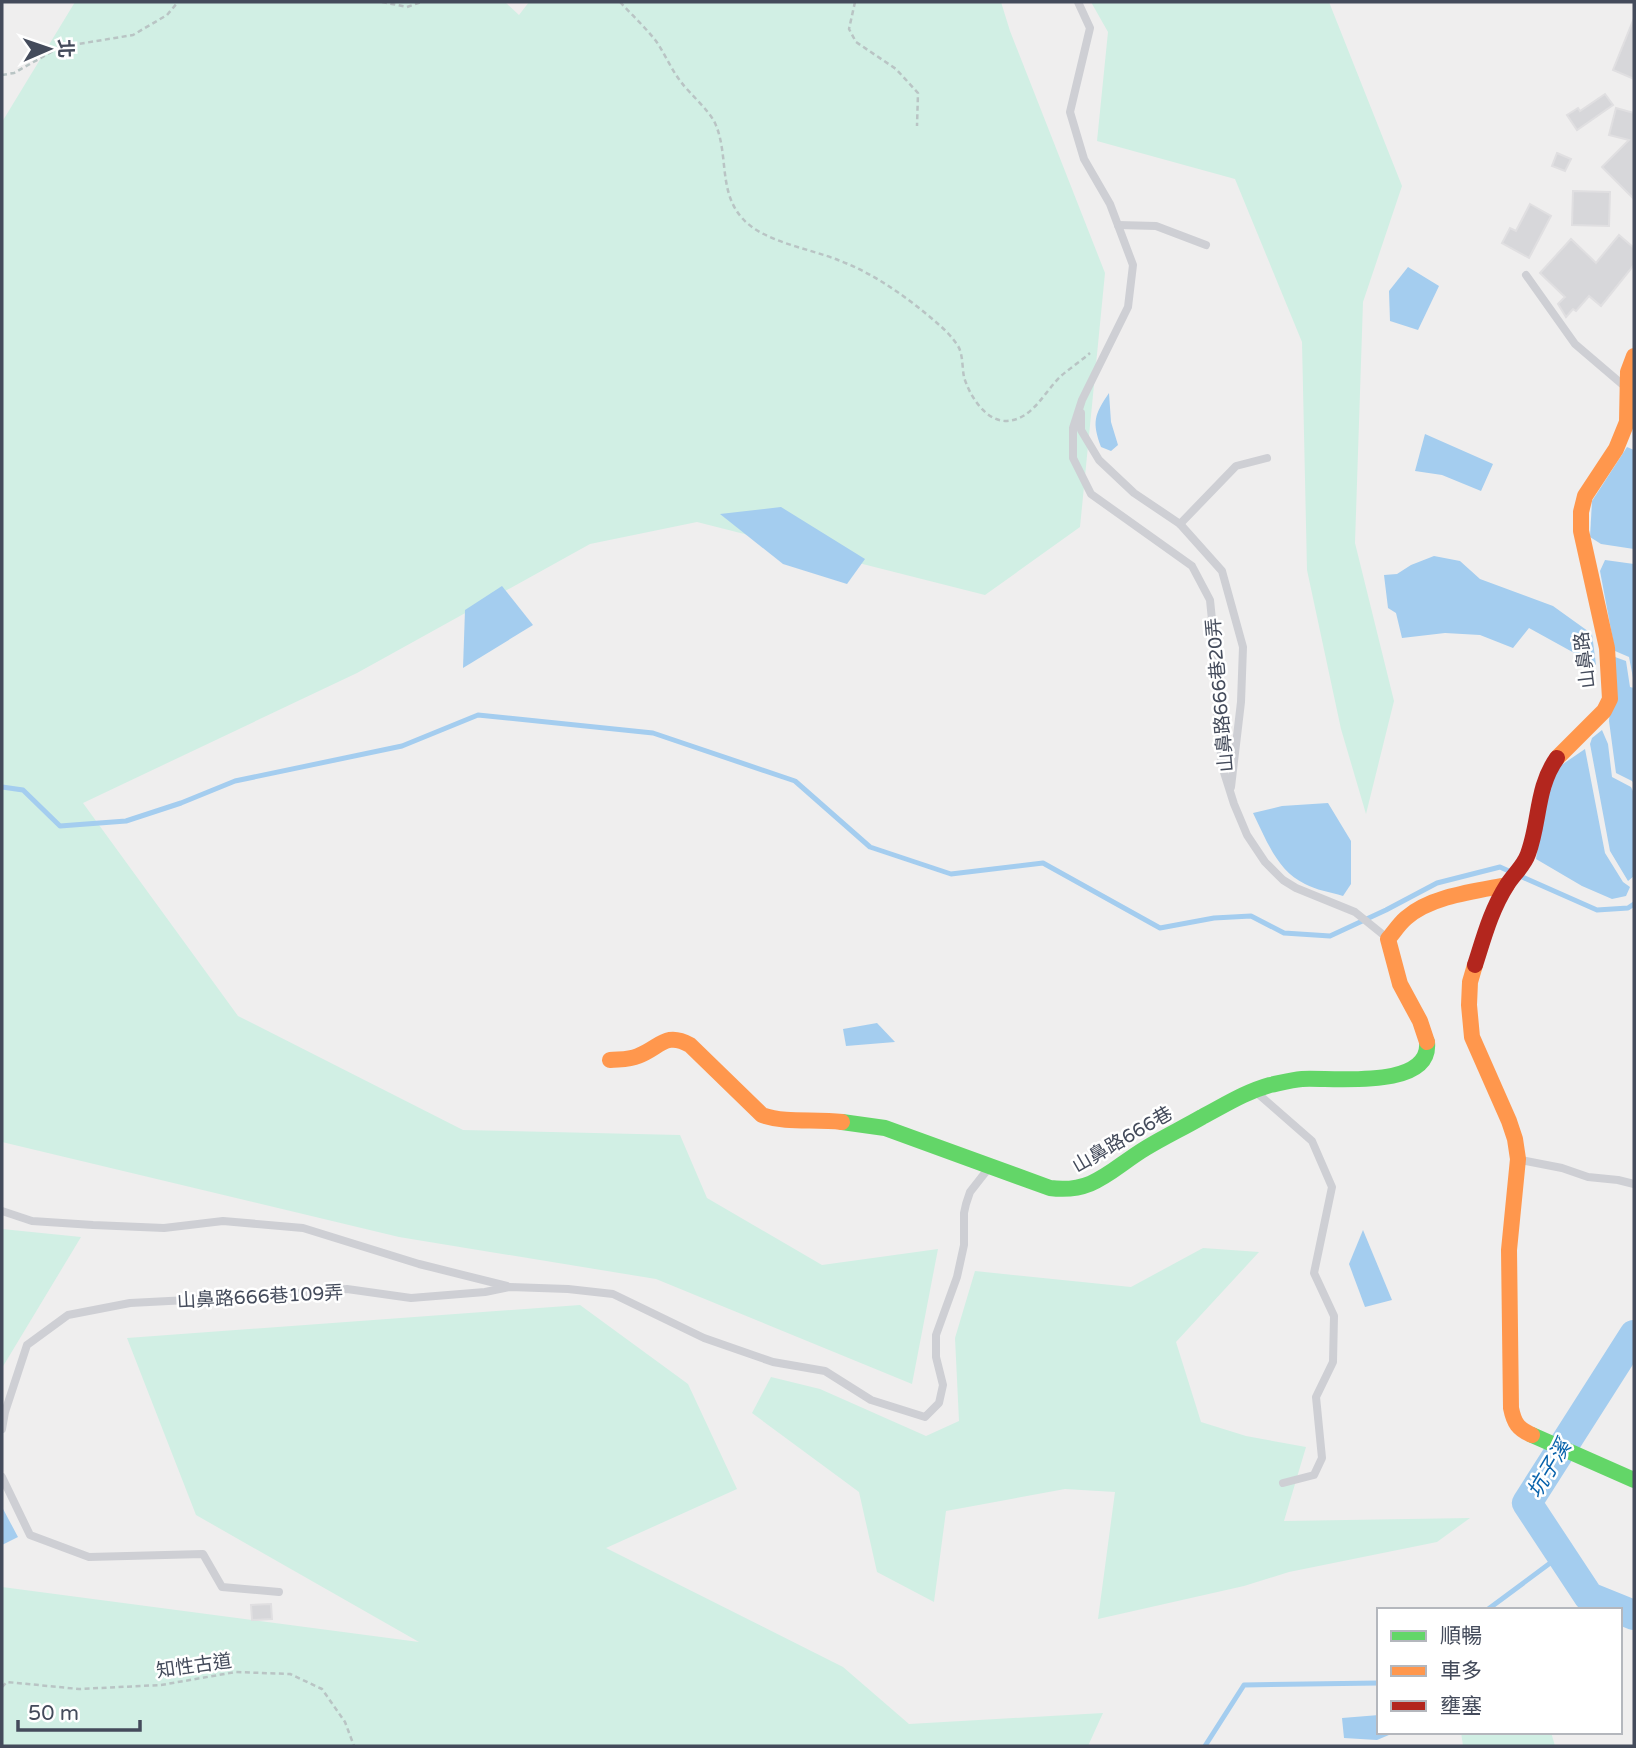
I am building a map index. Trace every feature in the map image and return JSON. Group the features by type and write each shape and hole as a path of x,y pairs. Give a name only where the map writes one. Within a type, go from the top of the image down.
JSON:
{"street":[{"name":"山鼻路","path":"1509,882 1524,863 1532,841 1540,795 1547,774 1556,758 1604,711 1610,699 1607,648 1581,531 1580,512 1585,496 1623,435 1627,422 1628,372 1634,356"},
{"path":"1388,939 1408,916 1424,907 1509,882"},
{"path":"1509,882 1491,914 1479,949 1470,982 1469,1005 1472,1037 1509,1121 1518,1159 1509,1250 1513,1419 1520,1430 1634,1480"},
{"name":"山鼻路666巷","path":"610,1060 633,1058 653,1049 666,1039 681,1039 762,1115 790,1121 836,1121 885,1128 1050,1188 1075,1190 1101,1180 1144,1149 1254,1090 1300,1079 1381,1079 1416,1068 1427,1053 1427,1042 1422,1025 1402,988 1388,939"}],"lane":[{"name":"山鼻路666巷20弄","path":"1078,2 1090,29 1070,112 1084,159 1110,204 1133,265 1128,307 1082,400 1073,428 1073,458 1091,494 1192,566 1210,600 1222,766 1247,835 1265,862 1283,880 1343,907 1367,921 1388,939"},
{"path":"1118,225 1156,226 1206,245"},
{"path":"1526,275 1576,344 1628,388"},
{"path":"1082,400 1081,430 1099,460 1134,493 1180,524 1222,571 1243,647 1241,702 1230,792"},
{"path":"1180,524 1236,466 1268,458"},
{"path":"1254,1090 1312,1141 1332,1186 1314,1273 1334,1316 1333,1362 1316,1397 1322,1458 1314,1475 1283,1483"},
{"path":"1518,1159 1562,1168 1588,1177 1634,1184"},
{"name":"山鼻路666巷109弄","path":"2,1429 27,1345 68,1315 130,1303 346,1289 411,1298 485,1292 510,1287 613,1294 704,1338 773,1362 825,1371 871,1400 925,1417 939,1403 943,1385 936,1357 936,1335 957,1277 964,1245 966,1204 970,1192 990,1167"},
{"path":"2,1211 32,1221 93,1225 164,1228 223,1221 303,1228 419,1264 510,1287"},
{"path":"2,1477 30,1535 89,1557 203,1554 222,1587 279,1592"}],"path":[{"path":"2,75 14,73 60,47 133,35 167,15 178,2"},
{"path":"382,2 407,8 421,2"},
{"path":"620,2 656,41 680,81 714,121 722,149 728,194 733,208 743,220 754,230 839,260 882,281 908,299 954,340 960,349 965,379 975,401 989,415 1002,421 1018,420 1030,412 1061,376 1095,350 1111,344"},
{"path":"855,2 849,29 856,42 896,69 918,93 917,126"},
{"name":"知性古道","path":"2,1687 8,1682 79,1689 161,1685 236,1672 290,1674 322,1689 345,1722 354,1746"}],"green space":[{"path":"75,2 505,2 519,15 529,2 1001,2 1105,273 1080,527 985,595 697,522 590,544 357,673 83,803 238,1016 463,1130 680,1135 707,1198 822,1265 938,1249 912,1384 656,1279 399,1237 2,1142 2,122"},
{"path":"1091,2 1329,2 1402,186 1363,302 1355,543 1394,701 1366,814 1341,729 1307,570 1302,342 1235,179 1097,141 1108,32"},
{"path":"2,1229 81,1237 2,1368"},
{"path":"1203,1248 1259,1252 1176,1342 1201,1422 1246,1436 1306,1447 1284,1521 1470,1518 1437,1542 1289,1572 1244,1586 1098,1619 1115,1492 1065,1489 946,1511 934,1602 877,1572 859,1492 752,1413 771,1377 820,1389 926,1436 959,1421 955,1338 975,1271 1131,1287"},
{"path":"580,1305 688,1384 737,1489 606,1548 843,1667 909,1724 1103,1713 1088,1746 2,1746 2,1587 419,1642 196,1515 127,1338"},
{"path":"1461,1734 1552,1734 1555,1746 1463,1746"}],"water":[{"path":"1408,267 1439,286 1418,330 1390,321 1389,291"},
{"path":"1109,393 1111,422 1118,445 1111,451 1101,447 1096,431 1100,407"},
{"path":"1425,434 1493,464 1481,491 1442,475 1415,471"},
{"path":"1627,447 1634,450 1634,549 1601,544 1590,537 1592,501"},
{"path":"781,507 865,559 847,584 783,564 720,514"},
{"path":"1434,556 1460,561 1480,579 1553,606 1592,634 1596,665 1529,628 1513,648 1480,635 1445,633 1402,638 1396,613 1388,608 1384,575 1397,574"},
{"path":"1605,560 1634,564 1634,683 1629,657 1615,651 1600,571"},
{"path":"502,586 533,625 463,668 465,610"},
{"path":"1615,657 1626,661 1630,687 1634,688 1634,784 1616,773 1609,721"},
{"path":"1602,730 1608,744 1612,777 1631,787 1634,793 1634,876 1628,881 1610,851 1590,744 1592,738"},
{"path":"1585,749 1605,853 1623,882 1630,887 1626,896 1612,899 1582,886 1536,859 1546,786 1560,766"},
{"path":"1328,803 1351,841 1351,884 1343,896 1309,886 1287,871 1273,853 1253,813 1282,806"},
{"path":"877,1023 895,1042 846,1046 843,1029"},
{"path":"1363,1230 1392,1300 1365,1307 1349,1264"},
{"path":"2,1507 18,1537 2,1545"},
{"path":"1377,1715 1377,1734 1391,1734 1377,1740 1344,1738 1342,1718"}],"building":[{"path":"1634,18 1634,79 1613,70"},
{"path":"1605,94 1613,105 1577,130 1567,115 1578,108 1580,111"},
{"path":"1616,108 1634,113 1634,199 1602,167 1629,140 1609,135"},
{"path":"1557,153 1571,159 1565,171 1552,166"},
{"path":"1573,191 1610,192 1609,226 1572,225"},
{"path":"1530,204 1551,216 1529,258 1502,243 1510,228 1516,231"},
{"path":"1619,235 1634,248 1634,265 1601,306 1589,296 1576,311 1573,309 1566,317 1558,304 1565,297 1540,273 1571,239 1596,263"},
{"path":"271,1604 272,1619 252,1620 251,1605"}],"waterway":[{"path":"2,787 23,790 60,826 126,821 235,781 402,746 478,715 653,733 795,781 870,847 951,874 1043,863 1160,928 1214,918 1251,916 1284,933 1330,936 1437,883 1500,867 1511,872"},
{"path":"1520,876 1597,910 1628,908 1634,904"},
{"name":"坑子溪","path":"1616,1608 1589,1597 1527,1503 1634,1335"},
{"path":"1490,1608 1561,1555"},
{"name":"坑子溪","path":"1622,1610 1634,1615"},
{"path":"1205,1746 1244,1685 1377,1683"}],"traffic: fast":[{"path":"842,1122 885,1128 1050,1188 1065,1189 1090,1184 1153,1144 1252,1091 1298,1079 1355,1079 1397,1075 1414,1068 1424,1058 1427,1042"},
{"path":"1532,1435 1634,1480"}],"traffic: slow":[{"path":"1557,758 1604,711 1610,699 1607,648 1581,531 1581,512 1585,496 1616,449 1627,422 1628,372 1634,356"},
{"path":"1427,1042 1420,1021 1400,984 1388,939 1406,918 1428,904 1507,885"},
{"path":"1475,965 1470,982 1469,1005 1472,1037 1509,1121 1518,1159 1509,1250 1511,1408 1517,1425 1532,1435"},
{"path":"610,1060 635,1057 668,1040 681,1041 690,1045 762,1115 782,1119 842,1122"}],"traffic: jam":[{"path":"1475,965 1497,904 1528,854 1545,781 1557,758"}]}
